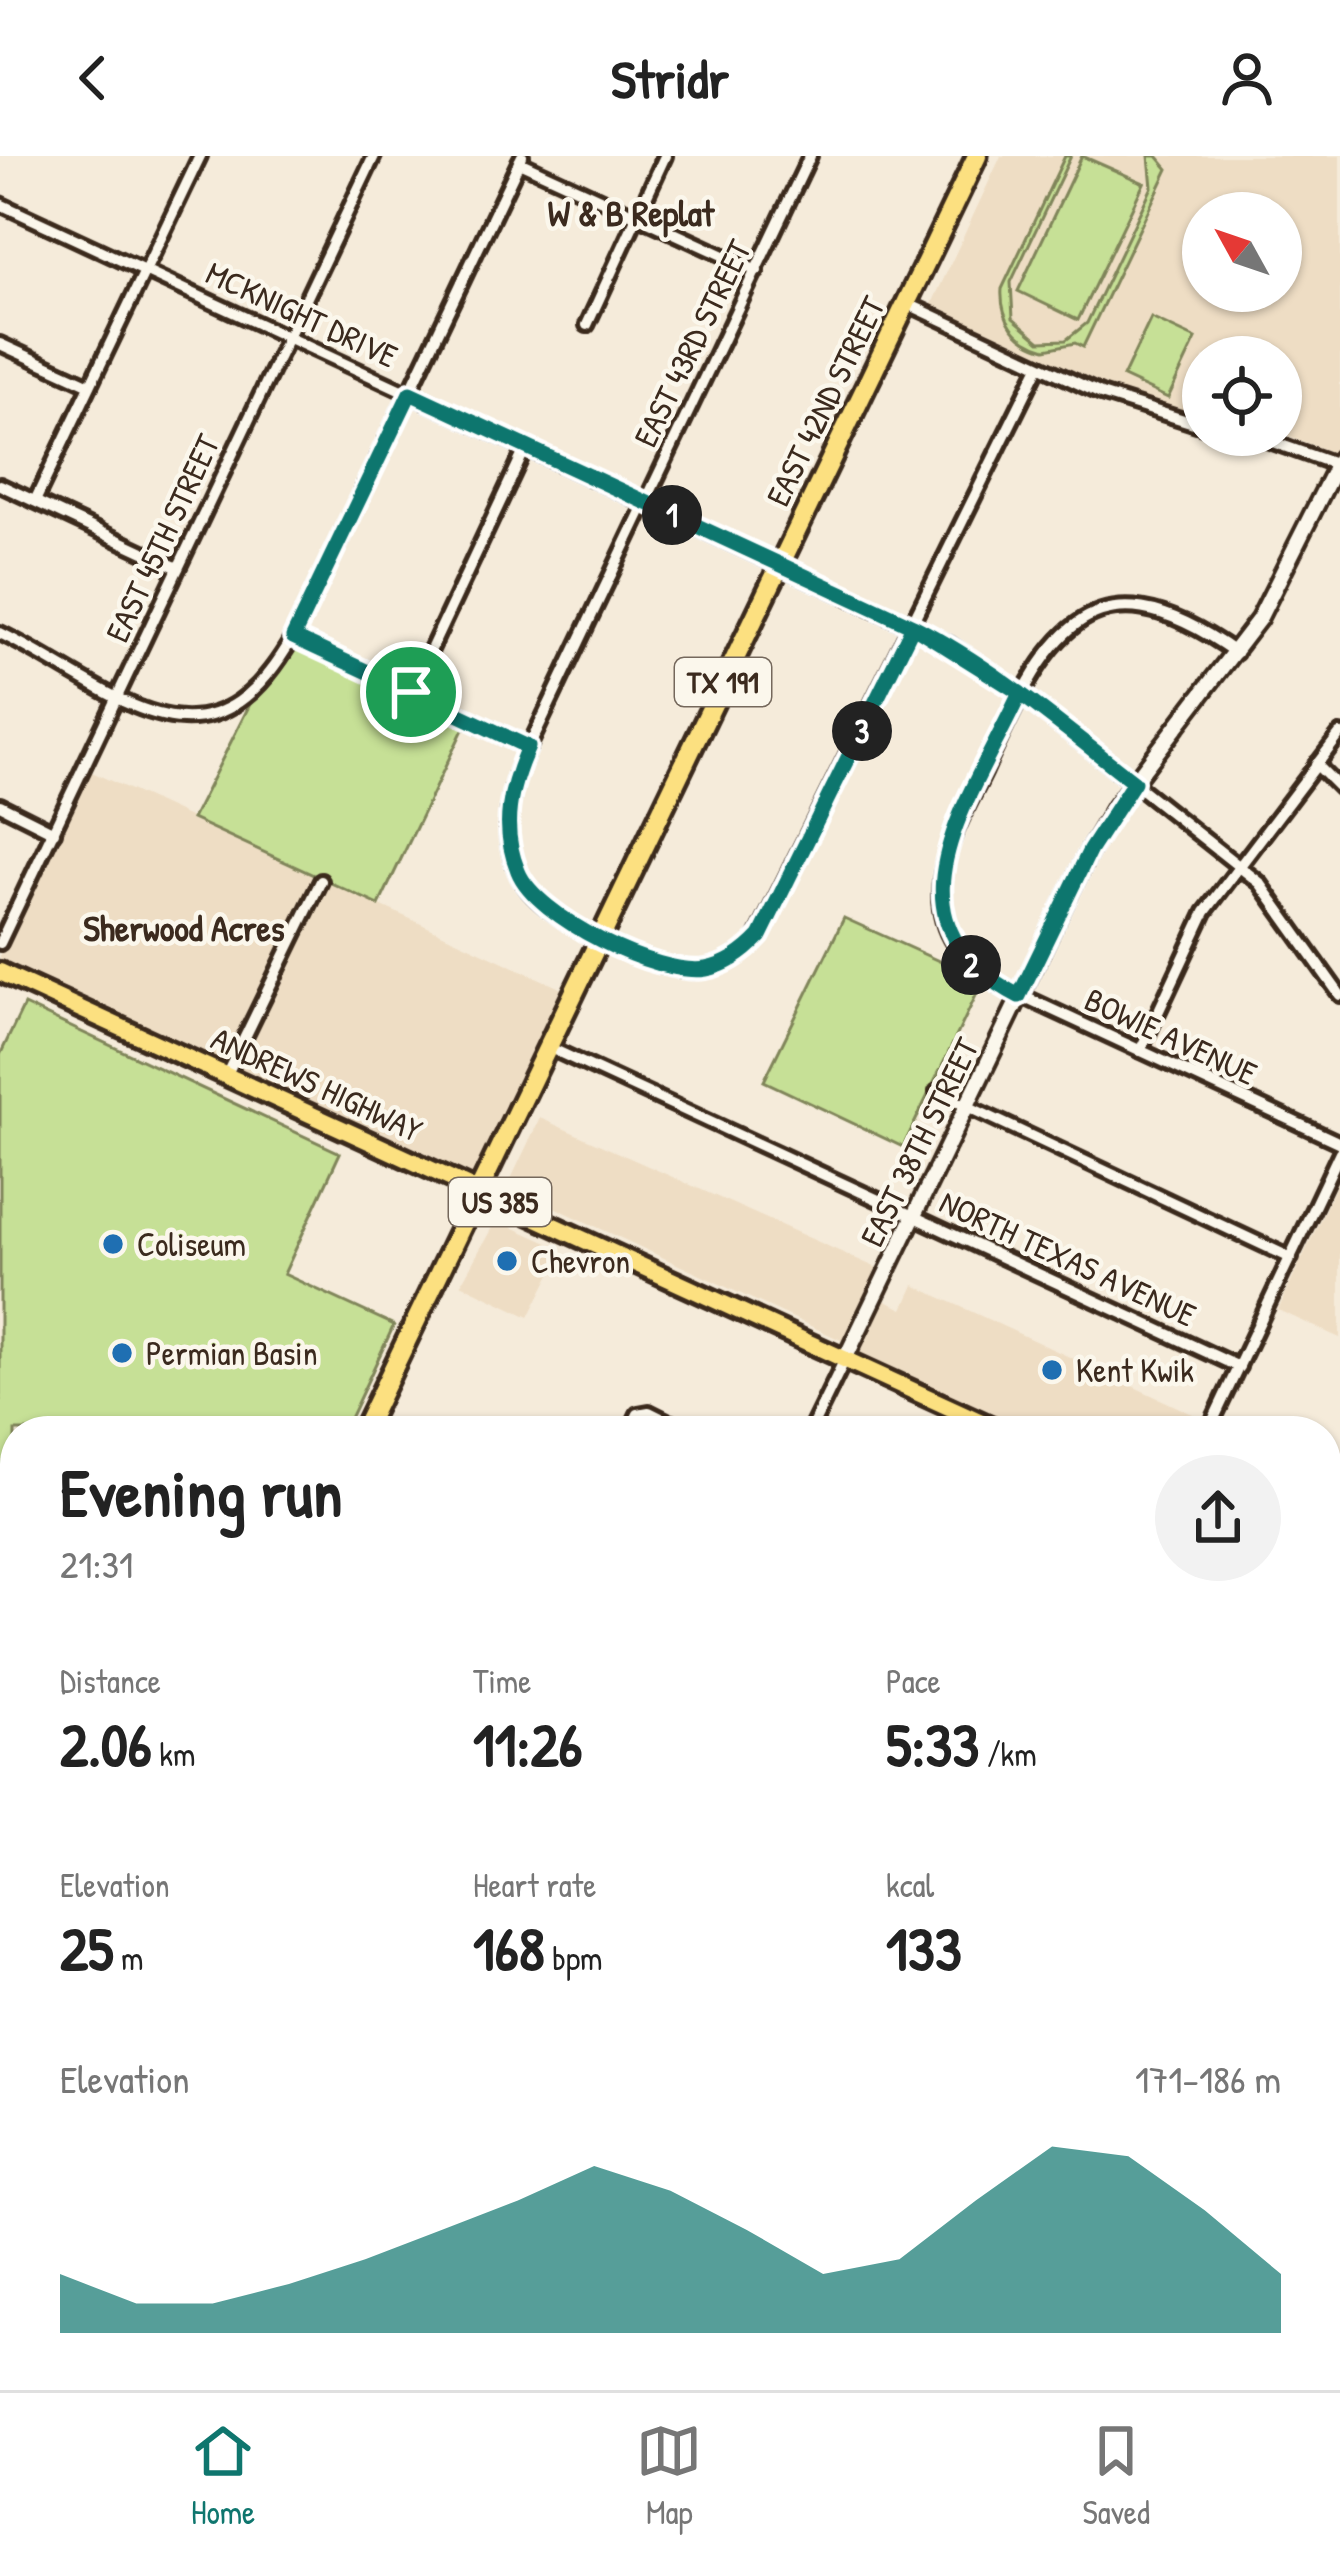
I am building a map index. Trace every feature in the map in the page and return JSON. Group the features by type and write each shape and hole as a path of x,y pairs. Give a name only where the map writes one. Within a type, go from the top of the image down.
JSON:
{"highway":[{"name":"EAST 42ND STREET","path":"478,1191 977,156"},
{"name":"TX 191","path":"370,1416 478,1191"}],"main road":[{"name":"ANDREWS HIGHWAY","path":"0,972 968,1416"}],"street":[{"path":"34,501 199,156"},
{"name":"EAST 45TH STREET","path":"0,944 374,156"},
{"path":"587,325 665,156"},
{"name":"EAST 43RD STREET","path":"811,156 528,747 508,807 518,872 549,909 664,966 693,970 731,960 755,941 1039,366"},
{"path":"0,633 116,700 171,719 217,715 259,688 293,637 521,159 757,271"},
{"name":"MCKNIGHT DRIVE","path":"0,204 913,626 1020,693 1238,863 1277,903 1340,995"},
{"path":"906,303 1144,411 1182,421"},
{"path":"0,344 90,385"},
{"path":"411,692 526,447"},
{"path":"1302,451 1339,463"},
{"name":"EAST 38TH STREET","path":"845,1359 1090,850 1134,782 1236,653 1276,589 1339,463"},
{"path":"0,485 178,568"},
{"name":"BOWIE AVENUE","path":"1236,653 1150,611 1108,609 1079,620 1056,639 1020,693 950,848 940,890 944,922 963,957 1019,996 1340,1147"},
{"path":"293,637 528,747"},
{"path":"1140,1051 1204,912 1340,734"},
{"path":"1316,764 1340,788"},
{"path":"0,805 54,832"},
{"path":"226,1076 321,881"},
{"name":"NORTH TEXAS AVENUE","path":"548,1047 1238,1367"},
{"path":"937,1091 1292,1258"},
{"path":"1215,1416 1340,1147"},
{"path":"818,1416 845,1359"}],"shaded area":[{"path":"1001,156 1340,156 1340,439 1333,453 1302,441 1302,336 1182,336 1182,415 1144,407 930,308"},
{"path":"83,768 573,994 478,1191 0,972 0,943"},
{"path":"540,1118 877,1268 843,1341 515,1189 511,1179"},
{"path":"1340,1177 1340,1338 1278,1310"},
{"path":"496,1220 563,1250 529,1317 461,1284"},
{"path":"914,1285 1197,1416 969,1416 845,1359 875,1296 903,1309"}],"green space":[{"path":"1065,156 1071,156 1011,282 1013,318 1040,341 1066,340 1087,323 1152,187 1149,156 1157,156 1168,169 1083,347 1075,343 1046,349 1012,327 1002,289"},
{"path":"1082,156 1144,183 1078,320 1018,291"},
{"path":"1151,318 1190,336 1182,336 1182,368 1168,398 1123,377"},
{"path":"293,637 468,719 379,905 192,819 252,700"},
{"path":"844,918 983,981 903,1147 764,1081"},
{"path":"24,1005 340,1153 284,1274 394,1325 351,1416 0,1416 0,1055"}],"place":[{"name":"Coliseum","path":"113,1244"},
{"name":"Chevron","path":"507,1261"},
{"name":"Permian Basin","path":"122,1353"},
{"name":"Kent Kwik","path":"1052,1370"}],"district":[{"name":"W & B Replat","path":"631,212"},
{"name":"Sherwood Acres","path":"184,927"}],"route":[{"path":"411,692 293,637 410,393 913,626 949,644 1020,693 950,848 940,890 940,907 953,944 973,967 1019,996 1090,850 1134,782 1020,693 967,656 949,644 913,626 760,936 719,966 679,969 649,960 566,920 536,899 518,872 507,823 513,786 528,747 411,692"}]}
